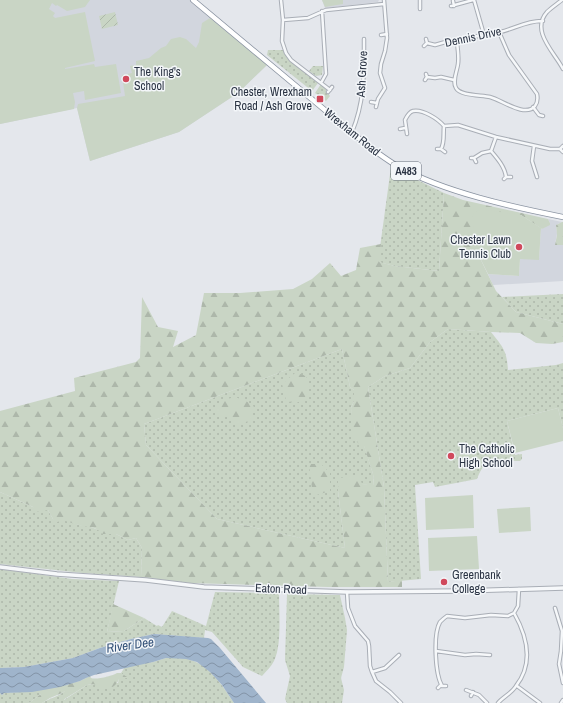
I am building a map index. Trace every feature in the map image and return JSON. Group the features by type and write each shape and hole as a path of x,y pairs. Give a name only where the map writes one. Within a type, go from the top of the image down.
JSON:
{"highway":[{"name":"Wrexham Road","path":"193,0 389,161 430,181 462,192 563,217"}],"street":[{"path":"281,0 283,20 282,41 286,53 292,60 329,91 332,87"},
{"path":"415,8 420,8 420,0"},
{"path":"453,1 453,6 474,0 484,35"},
{"path":"562,0 547,12 542,21 541,30 544,38 563,69"},
{"path":"283,20 308,18 322,11 384,2 386,34 385,51 380,68 384,88 376,105 371,102"},
{"path":"321,83 325,76 326,70 322,11"},
{"name":"Dennis Drive","path":"426,39 425,44 435,45 449,41 457,43 464,39 499,32 530,22 542,21"},
{"path":"457,43 458,65 454,80 456,88 461,93 483,95 523,110 530,110 536,104 538,99 509,54 499,32"},
{"path":"381,35 386,34"},
{"name":"Ash Grove","path":"352,132 357,121 363,89 364,39"},
{"path":"425,80 427,76 454,80"},
{"path":"533,108 543,116"},
{"path":"407,134 405,120 411,111 414,110 436,118 444,126 458,125 496,137 550,149 562,147 563,152"},
{"path":"441,149 444,142 444,126"},
{"path":"400,129 405,128"},
{"path":"491,151 496,137"},
{"path":"534,146 532,161 537,177"},
{"path":"437,149 441,149 445,152"},
{"path":"471,158 491,151"},
{"path":"491,151 504,169 505,178 511,177"},
{"path":"474,158 476,162"},
{"name":"Eaton Road","path":"0,566 57,574 146,580 191,586 347,592 418,592 563,588"},
{"path":"441,685 438,676 436,651 437,630 441,621 447,616 469,618 491,615 508,616 516,610 519,602 519,589"},
{"path":"347,592 348,608 355,626 368,641 370,666 376,681 401,703"},
{"path":"557,609 562,631 561,652 557,664 563,683"},
{"path":"498,703 516,686 525,672 527,649 522,628 514,613"},
{"path":"436,651 465,655 490,655"},
{"path":"485,658 486,654"},
{"path":"372,672 385,668 399,655"},
{"path":"441,685 446,686"},
{"path":"438,688 441,685"},
{"path":"516,686 540,703"},
{"path":"466,690 479,695 487,703"},
{"path":"471,696 472,692"}],"shaded area":[{"name":"The King's School","path":"0,0 190,0 267,65 238,93 179,132 90,161 77,108 0,124"},
{"path":"322,0 379,0 378,2 325,8"},
{"path":"548,219 562,222 556,225 557,234 555,244 563,245 563,281 493,285 488,274 519,276 520,259 539,259 541,228 542,229 550,223"}],"green space":[{"path":"0,0 90,0 85,7 67,11 52,3 49,9 55,13 53,16 55,18 85,12 95,61 65,69 94,64 95,67 116,64 121,93 85,100 84,91 73,93 75,102 74,109 0,124"},
{"path":"322,0 343,0 343,4 325,7"},
{"path":"115,12 118,25 102,29 99,16"},
{"path":"210,18 267,65 238,93 179,132 90,161 77,108 78,104 125,96 122,75 132,73 130,66 136,65 136,61 149,58 161,48 166,46 171,39 180,37 186,39 196,48 199,42 202,23"},
{"path":"268,50 283,50 288,58 318,83 312,91 267,55"},
{"path":"313,66 323,66 322,75 316,76 309,71"},
{"path":"321,84 330,96 326,101 315,93"},
{"path":"391,167 444,193 439,271 395,266 378,262"},
{"path":"444,193 463,200 548,219 550,225 542,229 521,215 480,258 496,291 516,312 563,324 563,342 552,344 536,343 520,333 448,329 430,342 410,368 385,376 368,387 384,487 388,582 402,580 402,587 328,587 190,583 141,577 142,548 136,538 128,540 116,534 102,534 94,528 66,521 57,522 53,519 48,510 37,512 33,507 0,492 0,411 75,391 74,378 136,362 140,358 142,297 158,327 178,331 173,347 196,335 204,293 240,293 293,289 312,279 330,263 341,276 356,270 360,248 381,244 379,262 395,266 439,271","holes":["342,349 350,387 354,390 354,401 351,408 353,436 358,443 364,446 373,474 374,485 362,484 359,476 338,478 338,491 345,548 217,519 146,445 144,424"]},
{"path":"487,210 521,215 541,228 539,260 520,259 519,276 488,274 480,258 472,218 476,212"},
{"path":"562,222 563,245 555,245 557,235 556,225"},
{"path":"563,294 563,324 516,312 502,297"},
{"name":"The Catholic High School","path":"448,329 491,332 504,350 507,358 508,370 563,363 563,428 558,408 507,421 515,455 522,454 522,459 520,461 499,459 490,461 485,464 477,479 435,487 433,482 415,485 421,579 388,582 384,487 368,387 385,376 410,368 430,342"},
{"path":"342,349 350,387 354,390 354,401 351,408 356,440 364,445 373,474 374,486 362,484 338,491 345,548 217,519 146,445 144,424"},
{"path":"295,373 302,374 306,377 309,383 309,388 308,393 301,401 292,402 286,400 282,384"},
{"path":"234,397 242,399 254,407 252,417 249,422 237,425 228,417 221,417 215,412 216,405 218,403"},
{"path":"558,408 563,428 563,441 515,453 507,421"},
{"path":"309,464 321,464 330,473 330,491 313,496"},
{"path":"0,492 33,507 48,510 53,519 66,520 79,525 88,526 99,530 102,533 116,534 128,540 136,538 142,548 141,577 83,573 0,564"},
{"path":"473,495 474,528 426,530 425,498"},
{"path":"530,507 531,531 499,533 497,509"},
{"path":"477,536 479,569 429,571 428,538"},
{"path":"0,569 72,579 119,581 107,632 124,631 144,618 157,626 162,627 172,611 206,626 215,592 279,593 280,628 277,654 273,663 262,676 243,667 212,632 205,630 204,638 154,634 100,648 73,658 24,667 0,668"},
{"path":"287,594 340,595 347,630 344,667 341,678 344,690 342,703 287,703 285,699 290,676 285,660"},
{"path":"113,604 144,618 124,631 107,632"},
{"path":"166,658 189,659 202,665 218,680 234,703 42,703 66,690 64,700 87,685 118,683 119,678 126,678 121,673 125,667"},
{"path":"121,673 127,678 119,679 112,687 101,688 94,684 87,685 63,700 65,691 42,703 29,703 41,694 41,690 80,681 90,676 91,678 100,678"},
{"path":"41,690 41,694 29,703 0,703 0,693 2,695 4,693"}],"water":[{"name":"River Dee","path":"154,634 211,639 266,703 234,703 222,685 210,672 197,662 186,659 166,658 94,675 60,687 32,692 4,693 2,695 0,693 0,668 24,667 73,658 100,648"}],"place":[{"name":"The King's School","path":"126,79"},
{"name":"Chester, Wrexham Road / Ash Grove","path":"320,99"},
{"name":"Chester Lawn Tennis Club","path":"519,247"},
{"name":"The Catholic High School","path":"451,456"},
{"name":"Greenbank College","path":"444,582"}]}
